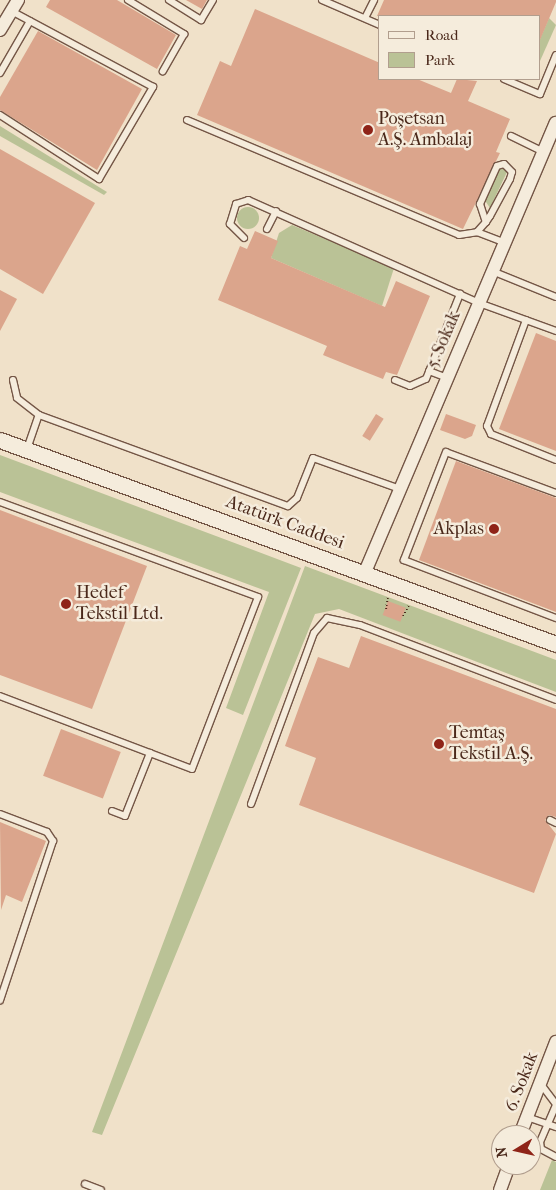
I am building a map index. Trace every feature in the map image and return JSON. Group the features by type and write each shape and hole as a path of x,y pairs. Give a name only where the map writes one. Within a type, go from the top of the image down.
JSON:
{"street":[{"path":"0,30 15,6"},
{"name":"5. Sokak","path":"365,572 556,123"},
{"name":"Atatürk Caddesi","path":"0,440 365,572 556,644"},
{"name":"6. Sokak","path":"524,1125 556,1042"},
{"path":"500,1190 505,1175"}],"lane":[{"path":"128,0 184,34 163,71"},
{"path":"169,0 202,20 213,0"},
{"path":"322,0 378,24"},
{"path":"365,18 374,0"},
{"path":"0,115 99,179 153,87 30,21 15,6"},
{"path":"0,73 30,21"},
{"path":"506,80 540,94 556,55"},
{"path":"187,120 459,235 477,232 505,243"},
{"path":"511,136 544,152"},
{"path":"477,232 486,222 510,179 512,172 504,164 497,166 480,204 486,222"},
{"path":"244,238 230,224 236,204 248,200 479,303 556,331"},
{"path":"267,228 276,211"},
{"path":"492,271 556,298"},
{"path":"395,380 410,386 422,384 460,294"},
{"path":"526,320 487,426 491,434 556,460"},
{"path":"429,371 447,378"},
{"path":"13,380 17,398 39,415 288,506 297,498 313,458 400,489"},
{"path":"27,450 39,415"},
{"path":"556,493 446,452 404,560 556,618"},
{"path":"0,502 258,597 192,768 0,696"},
{"path":"251,804 314,633 327,618 360,625 556,700"},
{"path":"112,811 125,816 150,753"},
{"path":"0,814 47,832 53,841 0,1000"},
{"path":"540,1083 556,1104 554,1126 540,1142 541,1149 556,1157"},
{"path":"527,1117 554,1126"},
{"path":"85,1184 102,1190"}],"path":[{"path":"386,609 387,599"},
{"path":"403,616 409,607"}],"green space":[{"path":"549,18 556,25 541,59 541,37"},
{"path":"0,126 107,192 104,195 0,136"},
{"path":"501,167 507,172 490,208 484,199"},
{"path":"248,207 256,210 259,218 256,226 248,229 240,226 237,218 240,210"},
{"path":"292,225 394,268 382,306 271,258 279,233"},
{"path":"0,455 301,568 243,715 226,708 269,592 0,492"},
{"path":"305,566 556,660 556,692 339,609 315,614 102,1135 92,1132"},
{"path":"552,1160 556,1162 556,1190 540,1190"}],"building":[{"path":"50,0 117,0 176,35 157,69 46,7"},
{"path":"186,0 207,0 202,9"},
{"path":"384,0 556,0 541,38 541,15 377,16"},
{"name":"Poşetsan A.Ş. Ambalaj","path":"255,9 378,62 378,80 419,80 451,93 457,80 477,81 468,101 510,119 496,152 500,153 463,229 197,115 220,61 231,66"},
{"path":"38,31 142,89 97,170 0,110 0,97"},
{"path":"0,149 95,203 43,294 0,269"},
{"path":"255,231 278,241 271,258 385,307 396,281 430,296 397,375 386,372 383,379 323,355 327,346 218,300 240,246 247,249"},
{"path":"0,290 17,299 0,331"},
{"path":"536,333 556,341 556,451 499,429"},
{"path":"376,414 384,419 370,441 362,436"},
{"path":"446,414 476,425 472,436 465,439 440,430"},
{"name":"Akplas","path":"456,461 556,498 556,612 419,560"},
{"name":"Hedef Tekstil Ltd.","path":"0,510 147,566 92,709 0,675"},
{"path":"388,601 406,608 400,622 383,615"},
{"name":"Temtaş Tekstil A.Ş.","path":"361,636 556,709 556,817 549,815 545,820 556,834 534,893 299,805 316,758 285,746 301,702 318,657 349,668"},
{"path":"61,729 121,752 103,799 43,776"},
{"path":"0,822 46,841 22,902 6,895 1,910"}],"place":[{"name":"Poşetsan A.Ş. Ambalaj","path":"368,130"},
{"name":"Akplas","path":"494,529"},
{"name":"Hedef Tekstil Ltd.","path":"66,604"},
{"name":"Temtaş Tekstil A.Ş.","path":"439,744"}]}
